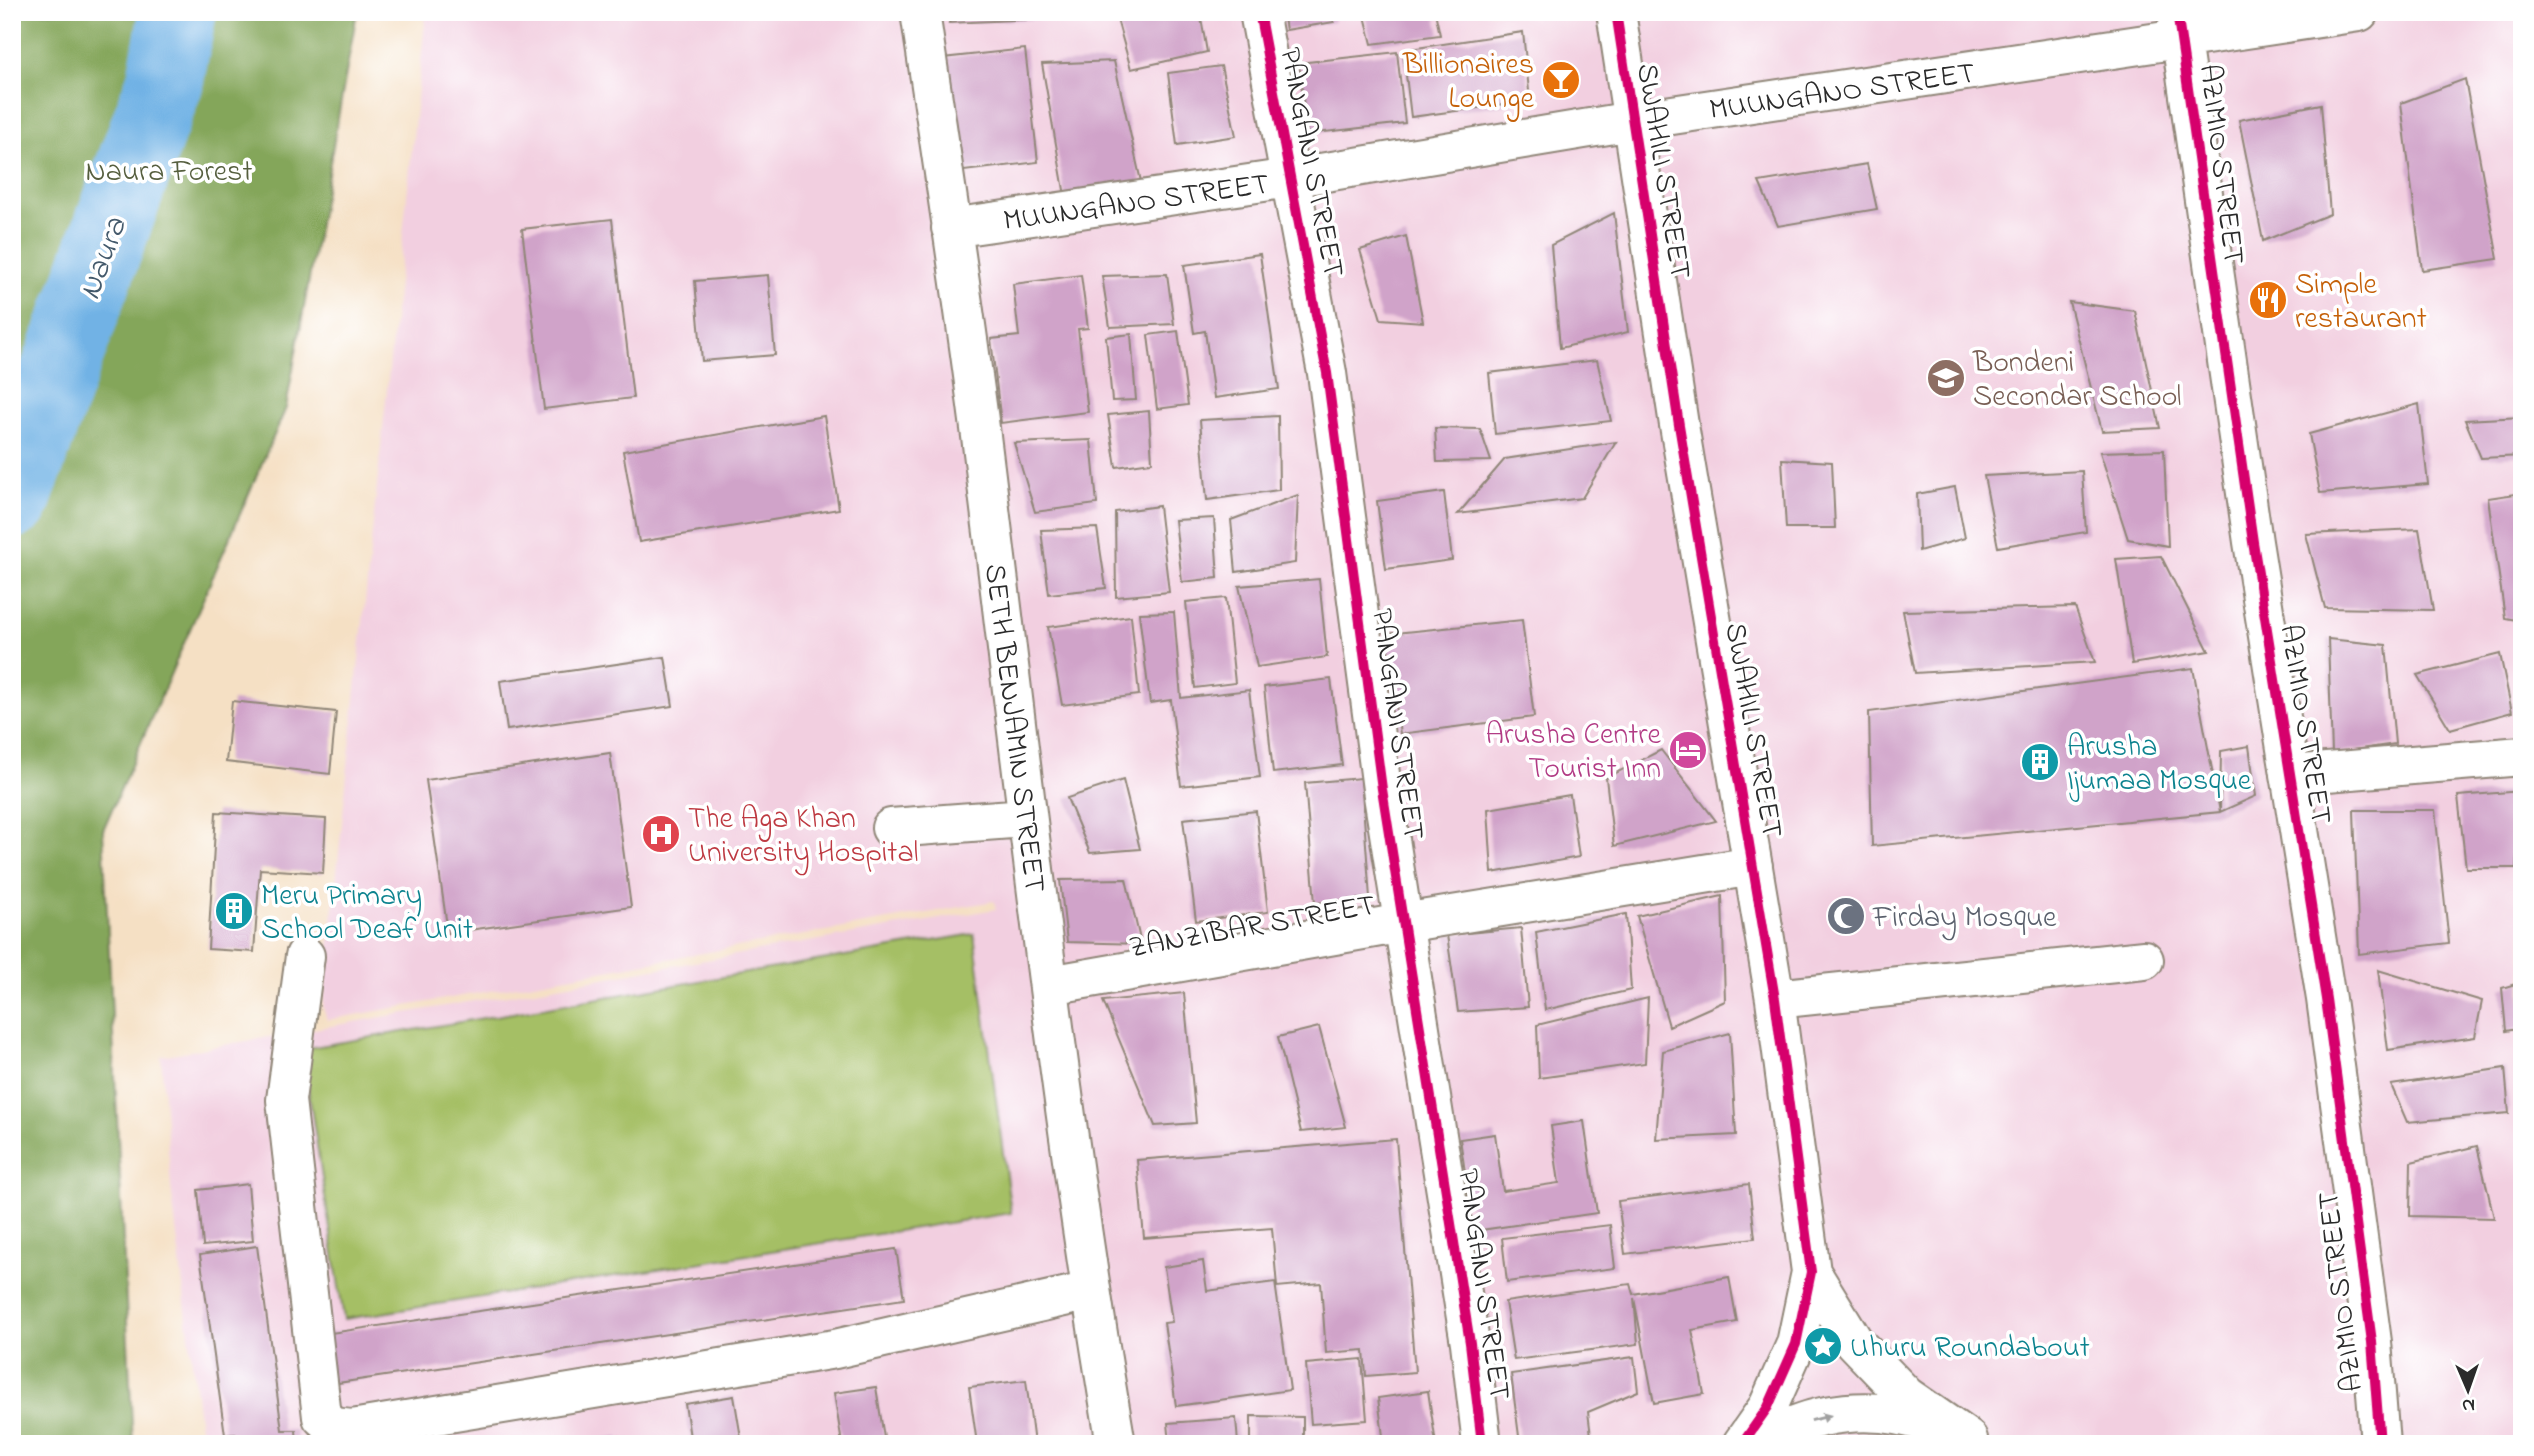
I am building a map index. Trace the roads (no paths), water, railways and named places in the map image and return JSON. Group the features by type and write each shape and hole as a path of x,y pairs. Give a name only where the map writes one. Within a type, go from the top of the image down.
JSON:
{"street":[{"name":"SETH BENJAMIN STREET","path":"920,12 981,436 1026,818 1090,1291 1116,1444"},
{"name":"PANGANI STREET","path":"1259,12 1327,373 1361,639 1470,1343 1482,1444"},
{"name":"SWAHILI STREET","path":"1616,12 1775,999 1811,1272 1796,1344 1768,1407 1742,1444"},
{"name":"MUUNGANO STREET","path":"951,228 1290,178 2180,26 2359,12"},
{"name":"AZIMIO STREET","path":"2180,26 2210,259 2326,999 2372,1342 2380,1444"},
{"path":"2290,775 2522,756"},
{"path":"891,828 1026,818"},
{"name":"ZANZIBAR STREET","path":"1050,985 1403,923 1754,866"},
{"path":"305,956 286,1100 322,1417 334,1427 352,1429 835,1349 1090,1291"},
{"path":"1775,999 2144,960"},
{"name":"SWAHILI STREET","path":"1811,1272 1854,1342 1906,1396 1971,1441"},
{"path":"1759,1444 1782,1428 1844,1411 1908,1415 1971,1441"}],"waterway":[{"name":"Naura","path":"12,500 165,82 178,12"}],"place":[{"name":"Billionaires Lounge","path":"1561,80"},
{"name":"Simple restaurant","path":"2268,300"},
{"name":"Bondeni Secondar School","path":"1946,378"},
{"name":"Arusha Centre Tourist Inn","path":"1688,750"},
{"name":"Arusha Ijumaa Mosque","path":"2040,762"},
{"name":"The Aga Khan University Hospital","path":"661,834"},
{"name":"Meru Primary School Deaf Unit","path":"234,911"},
{"name":"Firday Mosque","path":"1846,916"},
{"name":"Uhuru Roundabout","path":"1823,1346"}],"park label":[{"name":"Naura Forest","path":"169,170"}]}
